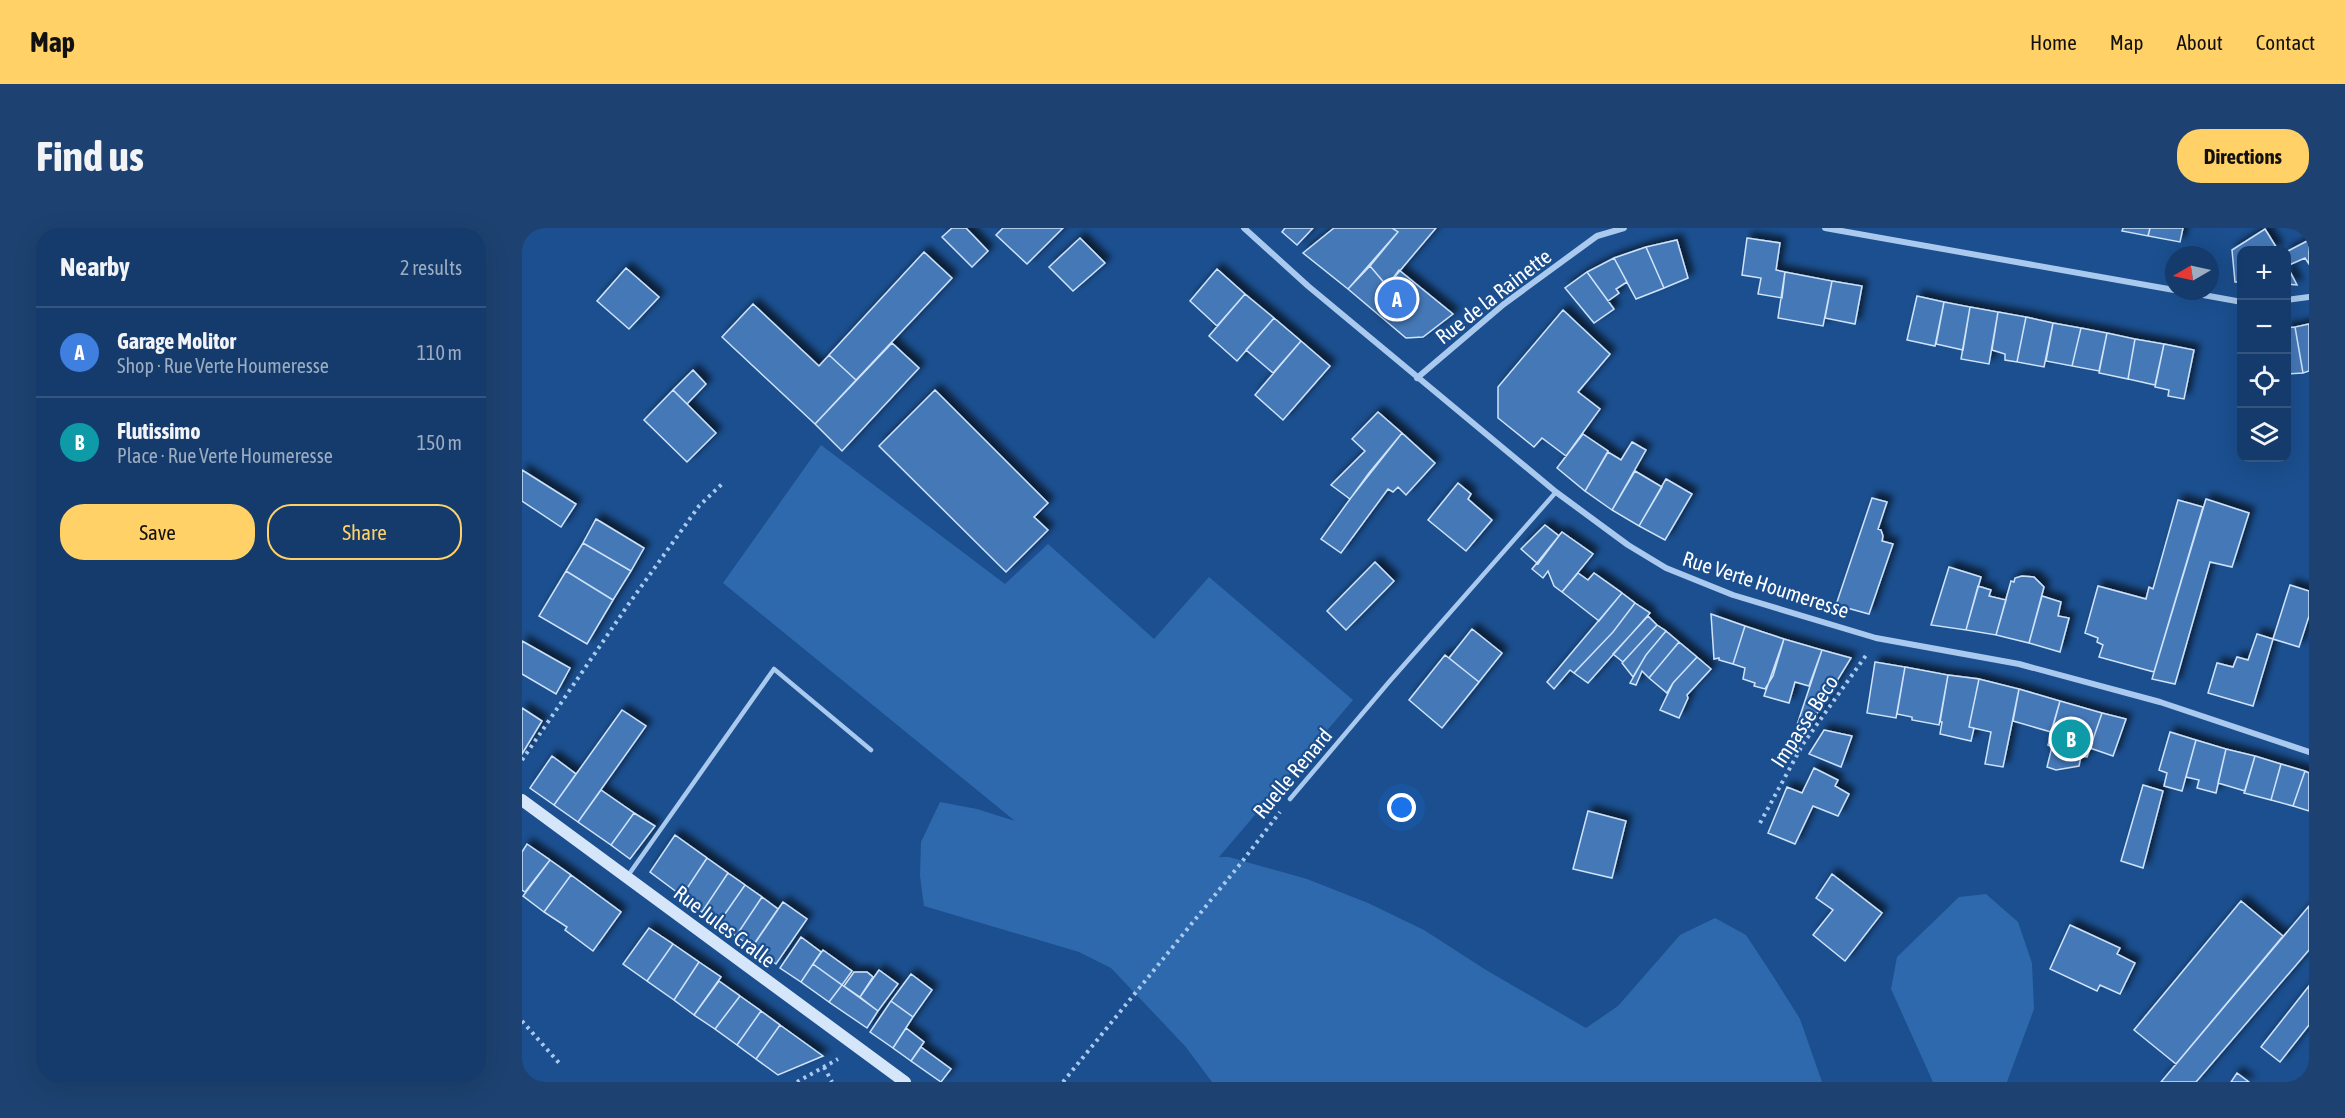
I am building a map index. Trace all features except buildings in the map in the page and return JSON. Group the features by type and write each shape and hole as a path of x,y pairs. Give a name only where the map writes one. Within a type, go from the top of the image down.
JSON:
{"street":[{"name":"Rue Verte Houmeresse","path":"1244,228 1308,286 1556,492 1628,545 1666,568 1734,595 1876,638 2019,664 2160,702 2309,752"},
{"name":"Rue de la Rainette","path":"1417,378 1522,290 1598,236 1624,228"},
{"path":"1825,228 2165,288"},
{"path":"2291,299 2309,297"},
{"path":"2219,298 2237,301"},
{"name":"Rue Jules Cralle","path":"522,800 905,1082"}],"lane":[{"name":"Ruelle Renard","path":"1290,800 1396,673 1556,492"},
{"path":"627,877 774,669 871,750"}],"path":[{"path":"522,760 693,515 724,482"},
{"name":"Impasse Beco","path":"1760,824 1803,744 1863,661 1876,638"},
{"name":"Ruelle Renard","path":"1063,1082 1290,800"},
{"path":"522,1021 560,1064"},
{"path":"797,1082 857,1048"},
{"path":"824,1066 832,1082"}],"shaded area":[{"path":"821,445 1005,584 1048,544 1154,639 1209,577 1353,700 1219,857 1229,857 1307,879 1368,903 1424,930 1486,970 1586,1028 1618,1006 1680,935 1715,918 1746,935 1773,976 1800,1019 1822,1082 1212,1082 1185,1046 1111,968 1079,952 924,906 920,876 921,842 940,802 977,809 1015,821 723,583"},
{"path":"1986,894 2018,922 2032,963 2034,1009 2007,1082 1933,1082 1891,989 1897,957 1959,897"}],"place":[{"name":"Garage Molitor","path":"1397,299"},
{"name":"Flutissimo","path":"2071,739"}]}
